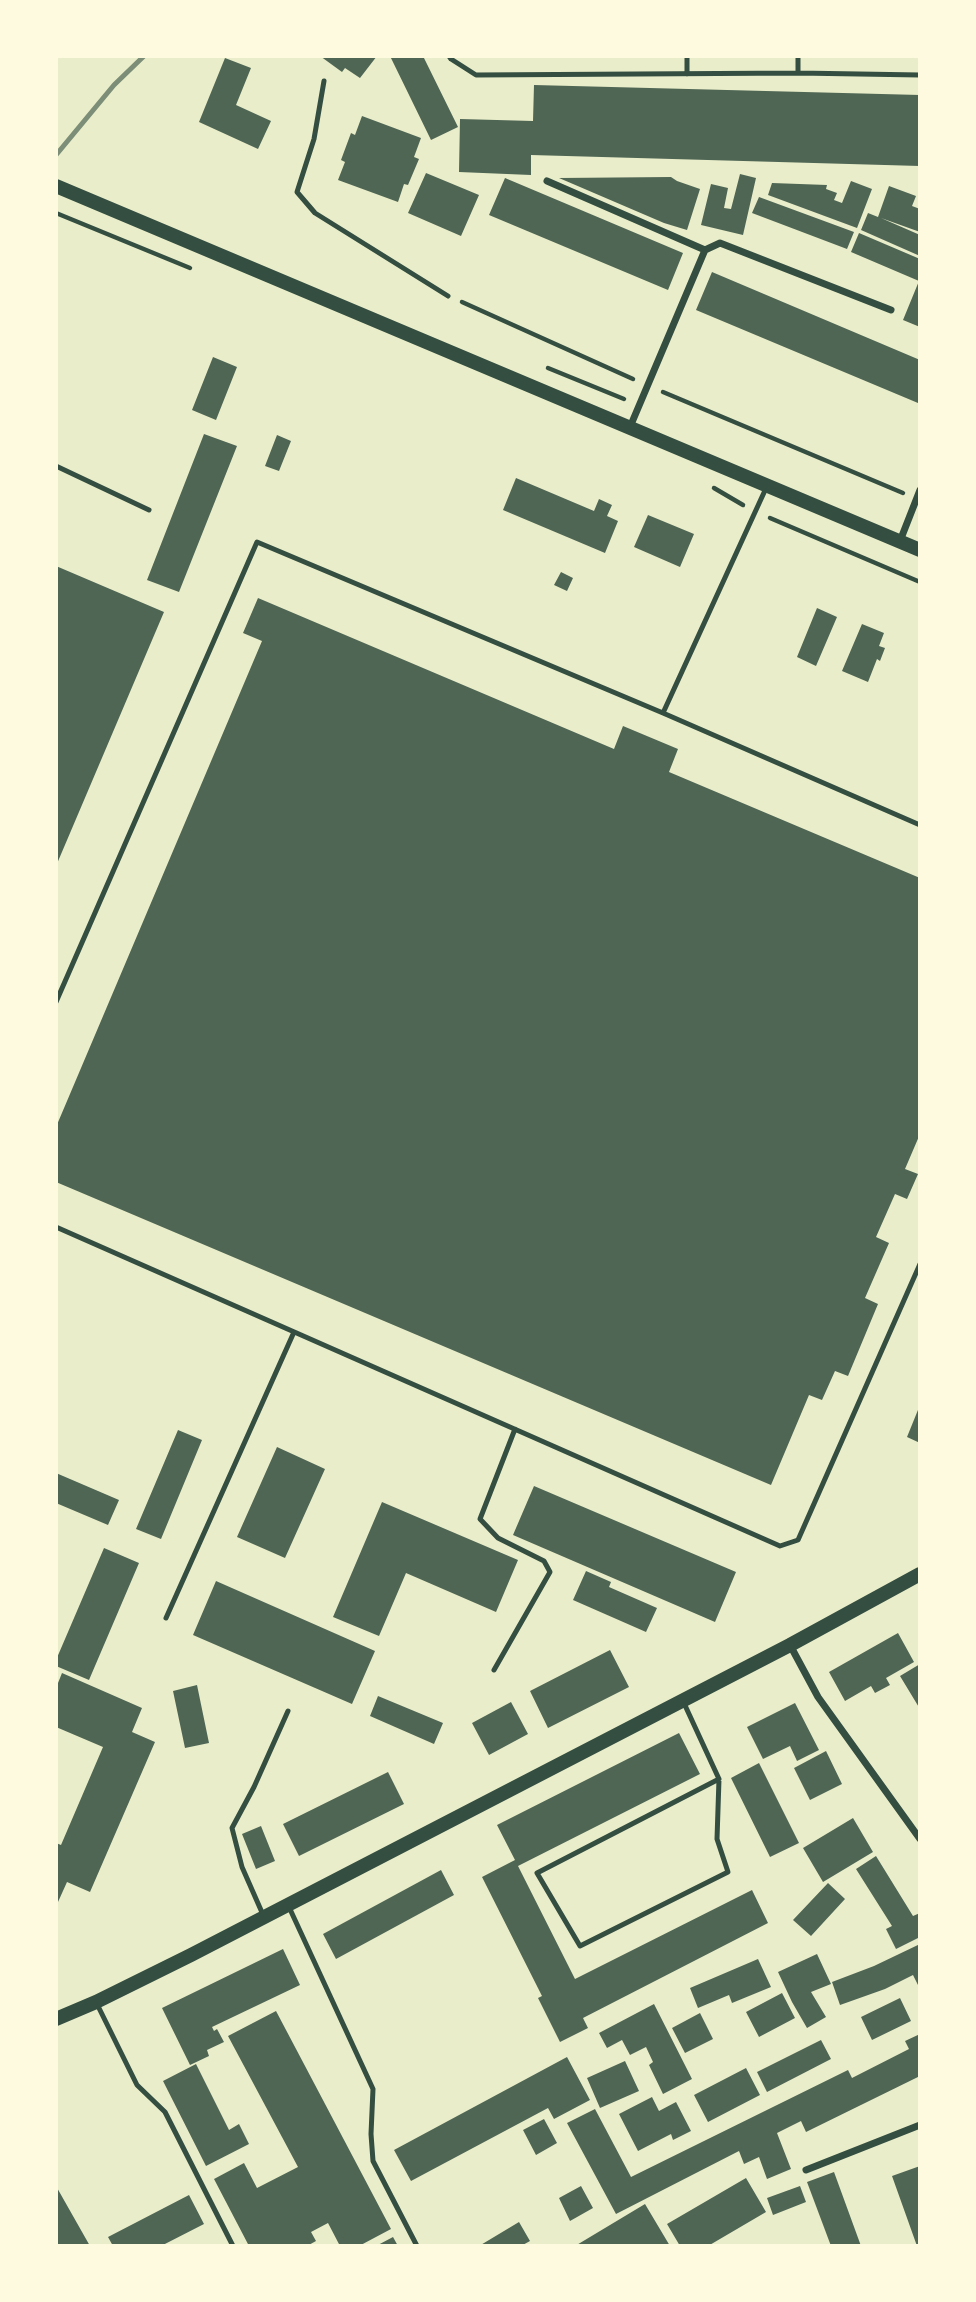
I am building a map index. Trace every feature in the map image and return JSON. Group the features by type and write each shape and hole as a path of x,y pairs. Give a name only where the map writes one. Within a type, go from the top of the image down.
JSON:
{"main road":[{"path":"56,186 920,550"},
{"path":"56,2019 96,2002 288,1905 790,1645 920,1574"}],"street":[{"path":"547,181 705,250"},
{"path":"629,428 705,250 720,243 891,310"},
{"path":"900,541 920,490"},
{"path":"790,1645 818,1697 920,1839"},
{"path":"806,2170 920,2125"}],"lane":[{"path":"449,56 476,75 920,75"},
{"path":"687,56 687,74"},
{"path":"798,56 798,73"},
{"path":"324,81 314,139 297,192 315,213 448,296"},
{"path":"56,466 149,510"},
{"path":"663,713 767,486"},
{"path":"56,1002 257,542 663,713 920,825"},
{"path":"56,1227 780,1546 798,1540 920,1264"},
{"path":"166,1618 294,1332"},
{"path":"494,1670 550,1572 544,1561 498,1538 480,1519 515,1429"},
{"path":"682,1701 719,1779 717,1839 729,1872 580,1946 537,1873 719,1779"},
{"path":"264,1917 242,1867 232,1828 254,1787 288,1711"},
{"path":"288,1905 373,2089 373,2161 417,2246"},
{"path":"96,2002 137,2085 165,2112 233,2246"}],"path":[{"path":"448,296 647,385 916,499"}],"building":[{"path":"320,56 377,56 360,78 345,68 342,72"},
{"path":"390,56 423,56 458,127 431,140"},
{"path":"225,58 251,68 236,105 271,121 258,149 199,122"},
{"path":"534,85 920,95 920,166 531,155 531,175 459,172 460,119 533,121"},
{"path":"362,116 421,138 414,157 419,159 408,185 404,184 398,202 338,180 345,162 341,160 351,133 355,135"},
{"path":"426,173 479,195 461,236 408,213"},
{"path":"740,174 756,178 743,235 701,225 711,184 728,188 724,208 731,209"},
{"path":"671,177 700,189 687,230 664,223 559,178"},
{"path":"505,178 683,253 668,290 489,215"},
{"path":"851,181 872,189 857,228 768,195 772,183 827,185 826,189 837,193 834,200 842,203"},
{"path":"889,186 916,196 912,206 920,209 920,232 881,218 920,235 920,256 861,230 868,213 878,217"},
{"path":"759,197 854,232 847,249 752,213"},
{"path":"859,233 920,259 920,327 903,320 919,281 851,252"},
{"path":"712,272 920,360 918,403 696,310"},
{"path":"213,357 237,367 216,420 192,410"},
{"path":"204,434 237,446 179,592 147,580"},
{"path":"277,435 291,441 279,471 265,466"},
{"path":"516,478 594,511 599,499 612,505 607,516 618,521 605,553 503,510"},
{"path":"648,515 694,534 680,567 634,547"},
{"path":"56,566 164,612 56,866"},
{"path":"561,572 573,578 567,591 554,585"},
{"path":"258,598 614,749 623,726 678,749 669,772 920,878 920,1134 905,1169 918,1174 907,1199 895,1194 876,1237 889,1243 865,1298 878,1304 848,1376 835,1371 822,1400 809,1395 771,1485 56,1182 56,1127 262,641 243,633"},
{"path":"817,608 837,617 816,666 797,657"},
{"path":"862,624 884,633 879,646 885,648 880,661 877,659 868,682 842,671"},
{"path":"920,1405 920,1443 907,1437"},
{"path":"178,1430 202,1440 161,1539 136,1529"},
{"path":"277,1447 325,1469 285,1558 237,1537"},
{"path":"56,1473 119,1500 108,1525 56,1503"},
{"path":"534,1486 736,1572 715,1622 513,1535"},
{"path":"382,1502 518,1560 496,1612 406,1573 379,1636 333,1617"},
{"path":"104,1548 139,1563 89,1680 56,1666 56,1660"},
{"path":"586,1571 611,1582 609,1587 657,1608 646,1632 573,1600"},
{"path":"216,1581 375,1651 352,1704 193,1635"},
{"path":"898,1633 914,1662 886,1678 890,1685 875,1693 871,1686 845,1701 829,1672"},
{"path":"610,1650 629,1687 548,1728 530,1691"},
{"path":"920,1664 920,1709 900,1676"},
{"path":"62,1673 142,1708 132,1732 155,1742 90,1892 67,1882 58,1902 56,1843 61,1845 103,1747 56,1727 56,1688"},
{"path":"197,1685 209,1743 185,1748 173,1691"},
{"path":"378,1696 443,1723 434,1744 370,1716"},
{"path":"511,1702 528,1734 489,1755 472,1723"},
{"path":"795,1703 819,1750 797,1761 790,1746 763,1759 747,1727"},
{"path":"679,1733 700,1774 518,1866 575,1979 752,1890 768,1923 583,2018 588,2028 560,2042 538,1998 542,1996 482,1877 515,1860 497,1825"},
{"path":"826,1751 842,1784 810,1800 794,1768"},
{"path":"759,1763 799,1843 770,1857 731,1778"},
{"path":"388,1772 404,1804 299,1856 283,1824"},
{"path":"853,1818 873,1852 823,1882 803,1848"},
{"path":"261,1826 275,1861 256,1869 242,1834"},
{"path":"876,1856 913,1916 920,1913 920,1937 896,1949 886,1929 892,1926 856,1869"},
{"path":"441,1870 454,1895 336,1959 323,1934"},
{"path":"828,1883 845,1899 811,1936 793,1920"},
{"path":"920,1944 920,1989 913,1975 885,1989 840,2005 832,1982"},
{"path":"283,1949 300,1985 212,2027 214,2031 217,2029 224,2042 207,2050 209,2056 190,2065 162,2008"},
{"path":"817,1954 831,1984 811,1992 826,2017 807,2028 778,1972"},
{"path":"758,1959 771,1987 732,2003 729,1995 698,2008 690,1988"},
{"path":"782,1993 795,2018 759,2037 746,2012"},
{"path":"900,1998 911,2021 872,2040 861,2017"},
{"path":"654,2004 692,2079 663,2094 649,2065 653,2062 646,2047 630,2055 622,2040 607,2048 599,2033"},
{"path":"276,2011 391,2229 359,2246 340,2246 328,2223 311,2232 316,2241 307,2246 249,2246 214,2179 244,2163 257,2188 298,2167 228,2036"},
{"path":"700,2013 713,2039 685,2053 672,2028"},
{"path":"920,2034 920,2076 806,2132 801,2121 777,2133 791,2169 767,2179 759,2157 744,2164 739,2151 616,2214 567,2123 595,2109 631,2177 848,2070 852,2078 909,2049 905,2041"},
{"path":"821,2040 831,2059 767,2092 757,2072"},
{"path":"567,2057 590,2100 554,2119 548,2108 411,2181 394,2150"},
{"path":"625,2061 639,2091 600,2108 587,2078"},
{"path":"196,2064 229,2130 239,2124 249,2144 206,2166 163,2081"},
{"path":"746,2068 760,2095 708,2122 694,2095"},
{"path":"652,2097 659,2111 676,2102 691,2131 673,2140 671,2134 638,2151 619,2114"},
{"path":"544,2119 557,2143 536,2155 523,2130"},
{"path":"920,2166 920,2246 917,2246 892,2176"},
{"path":"834,2172 861,2246 831,2246 807,2182"},
{"path":"746,2178 766,2212 708,2246 680,2246 667,2224"},
{"path":"56,2186 90,2246 56,2246"},
{"path":"581,2186 593,2208 570,2221 559,2198"},
{"path":"800,2186 806,2202 773,2215 767,2198"},
{"path":"189,2195 204,2224 161,2246 113,2246 108,2237"},
{"path":"645,2204 670,2246 575,2246"},
{"path":"519,2222 530,2241 521,2246 479,2246"},
{"path":"393,2237 398,2246 376,2246"}],"railway":[{"path":"56,155 114,85 144,56"}]}
